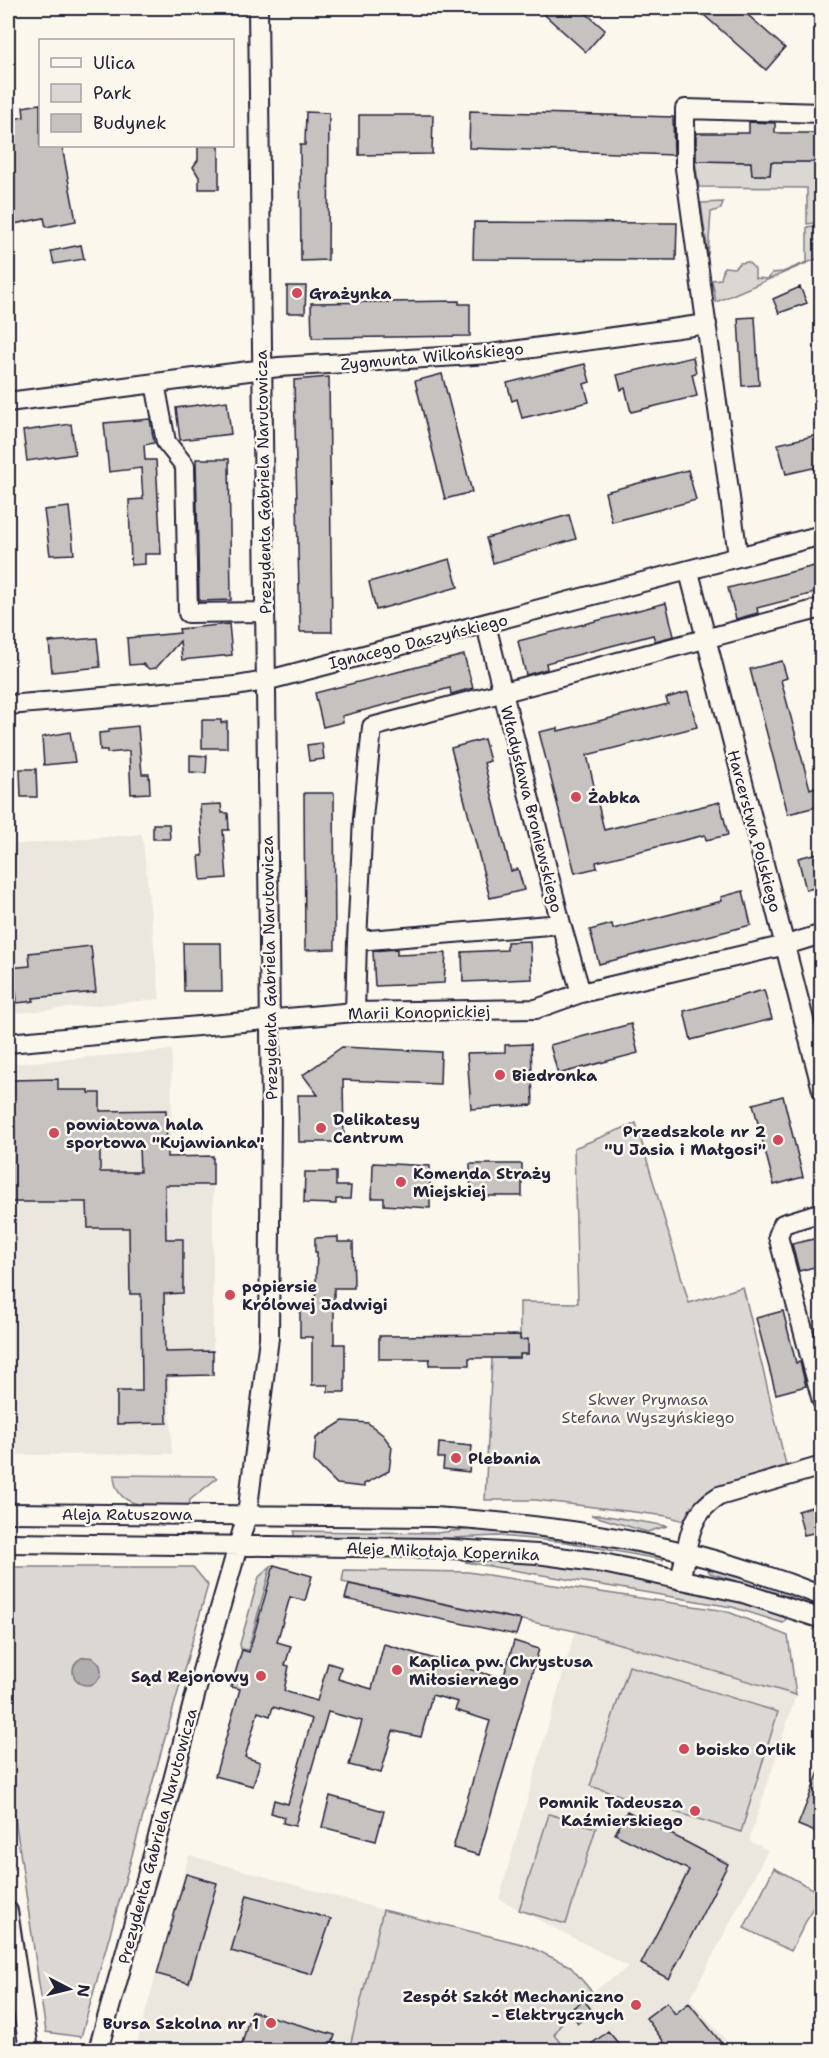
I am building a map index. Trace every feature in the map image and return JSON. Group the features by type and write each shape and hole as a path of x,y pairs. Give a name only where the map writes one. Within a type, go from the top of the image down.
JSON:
{"street":[{"name":"Prezydenta Gabriela Narutowicza","path":"98,2050 247,1515 269,1338 271,1297 258,8"},
{"path":"738,556 685,168 685,109 822,113"},
{"name":"Zygmunta Wilkońskiego","path":"8,402 262,369 490,354 707,324"},
{"path":"155,383 166,442 185,466 188,613 264,612"},
{"name":"Ignacego Daszyńskiego","path":"8,705 236,686 265,681 486,625 822,535"},
{"name":"Harcerstwa Polskiego","path":"688,572 822,1090"},
{"path":"355,1012 363,818 372,727 705,637 822,608"},
{"name":"Władysława Broniewskiego","path":"486,625 561,924 581,993"},
{"path":"357,941 561,924"},
{"name":"Marii Konopnickiej","path":"8,1043 355,1012 536,1009 581,993 786,945 822,934"},
{"path":"822,1212 783,1224 778,1236 822,1401"},
{"path":"680,1580 694,1518 708,1503 718,1496 822,1466"},
{"name":"Aleja Ratuszowa","path":"8,1513 247,1515"},
{"name":"Aleje Mikołaja Kopernika","path":"247,1515 434,1517 496,1521 645,1541 822,1596"},
{"name":"Aleja Ratuszowa","path":"8,1543 237,1546"},
{"name":"Aleje Mikołaja Kopernika","path":"237,1546 486,1550 603,1563 761,1598 822,1619"},
{"path":"8,1911 29,2050"}],"shaded area":[{"path":"142,834 160,999 8,1014 8,845"},
{"path":"172,1050 171,1157 213,1156 213,1375 169,1378 172,1454 8,1455 8,1064"},
{"path":"575,1631 796,1695 749,1841 768,1850 690,1999 734,2050 566,2050 554,2035 569,2011 629,1967 499,1899"},
{"path":"87,1657 97,1661 101,1671 97,1681 87,1685 77,1681 73,1671 77,1661"},
{"path":"189,1855 383,1910 349,2050 135,2050"}],"green space":[{"path":"695,161 751,162 752,175 770,175 771,162 821,162 819,199 821,199 821,222 807,224 807,188 699,187"},
{"path":"723,202 721,209 711,212 708,255 701,203"},
{"path":"821,225 821,257 716,302 712,280 721,279 724,267 734,268 740,263 748,262 755,269 755,278 768,279 772,273 783,272 807,262 807,227"},
{"name":"Skwer Prymasa Stefana Wyszyńskiego","path":"636,1123 689,1303 743,1287 787,1469 687,1522 667,1516 536,1500 485,1500 492,1358 520,1358 520,1354 528,1354 528,1340 520,1340 520,1302 578,1303 574,1148"},
{"path":"114,1475 214,1476 217,1478 190,1500 189,1505 153,1506 131,1502 122,1496 116,1487"},
{"path":"591,1515 601,1515 667,1526 647,1532"},
{"path":"472,1529 614,1545 665,1556 663,1560 566,1542 498,1536 430,1539 294,1537 294,1531 436,1533"},
{"path":"479,1560 596,1571 675,1585 788,1616 783,1623 732,1607 465,1562"},
{"path":"271,1566 248,1650 241,1649 240,1644 259,1577"},
{"path":"8,1567 193,1567 208,1585 81,2037 46,2032 8,1769"},
{"path":"711,1568 793,1595 791,1598 710,1573 708,1570"},
{"path":"344,1570 468,1572 726,1611 788,1636 796,1695 575,1631 342,1582"},
{"name":"boisko Orlik","path":"629,1666 778,1712 741,1832 590,1786"},
{"path":"549,1814 596,1828 566,1924 519,1910"},
{"path":"774,1868 820,1893 791,1951 744,1928"},
{"path":"383,1910 526,1945 570,1966 593,1993 569,2011 554,2035 566,2050 349,2050"}],"building":[{"path":"537,8 580,8 605,30 586,52"},
{"path":"696,8 740,8 785,48 766,70"},
{"path":"39,104 39,147 62,147 76,221 46,227 44,218 14,224 8,189 8,120 24,117 23,107"},
{"path":"470,111 673,117 674,155 469,148"},
{"path":"306,112 329,113 328,260 301,261 300,145 305,145"},
{"path":"359,115 433,115 432,154 359,155"},
{"path":"749,122 775,123 775,133 822,133 822,162 771,162 770,175 752,175 751,162 696,161 696,133 749,133"},
{"path":"198,147 219,147 219,189 199,189 199,177 193,167 198,160"},
{"path":"474,222 677,223 676,260 473,259"},
{"path":"81,245 84,259 54,264 51,251"},
{"path":"287,286 306,286 305,313 287,313"},
{"path":"800,287 807,303 779,313 773,299"},
{"path":"459,301 459,304 470,304 470,336 312,338 311,303"},
{"path":"755,317 759,385 742,386 738,318"},
{"path":"693,357 696,373 692,374 697,396 631,412 625,388 621,390 617,375"},
{"path":"585,364 590,382 584,384 589,402 522,418 517,399 512,401 507,383"},
{"path":"442,374 472,492 445,499 415,381"},
{"path":"329,377 332,632 300,632 294,380"},
{"path":"227,401 231,434 180,440 176,408"},
{"path":"150,419 154,443 144,445 145,460 156,460 161,554 145,554 145,564 131,565 129,500 143,499 141,468 109,472 104,423"},
{"path":"71,424 75,454 27,461 23,431"},
{"path":"822,434 822,466 786,474 778,444"},
{"path":"196,459 229,459 231,600 199,601"},
{"path":"688,470 696,500 612,522 605,492"},
{"path":"69,507 74,554 50,555 44,510"},
{"path":"569,515 576,539 493,563 486,538"},
{"path":"450,559 458,587 376,610 369,582"},
{"path":"822,564 822,591 757,608 758,613 736,619 728,588"},
{"path":"666,603 674,636 655,641 653,635 546,663 547,669 526,675 518,641"},
{"path":"229,624 232,655 182,660 180,641 156,668 149,669 143,664 129,665 127,638 180,633 179,629"},
{"path":"97,638 100,667 52,672 49,642"},
{"path":"464,655 473,688 451,694 450,688 342,716 343,722 323,727 315,693"},
{"path":"782,661 787,678 781,680 810,789 815,787 820,806 788,814 750,669"},
{"path":"688,692 697,727 587,755 604,830 720,802 728,835 706,840 705,835 596,862 597,868 575,873 539,732 558,728 558,731 668,704 666,698"},
{"path":"202,720 227,722 227,748 202,748"},
{"path":"138,726 142,774 149,774 150,793 131,794 129,751 107,753 107,750 100,750 99,733 109,732 109,729"},
{"path":"70,732 75,762 44,765 42,737"},
{"path":"484,739 490,761 484,763 511,871 518,869 524,890 490,898 451,748"},
{"path":"322,743 324,759 309,761 307,745"},
{"path":"190,755 207,756 206,773 190,772"},
{"path":"20,769 36,769 37,797 21,797"},
{"path":"304,793 334,793 335,949 305,950"},
{"path":"221,804 222,813 228,813 229,830 223,830 227,878 201,880 199,856 203,856 200,805"},
{"path":"153,824 169,824 170,839 153,839"},
{"path":"822,852 822,886 806,890 798,858"},
{"path":"743,891 751,925 599,964 590,930 612,924 613,929 722,901 721,897"},
{"path":"530,941 532,979 463,982 462,952 507,950 507,942"},
{"path":"183,943 221,943 222,991 184,991"},
{"path":"91,946 96,992 33,998 34,1001 17,1003 16,991 8,992 8,968 30,966 29,953"},
{"path":"397,949 397,955 446,953 444,983 375,986 373,951"},
{"path":"764,990 772,1019 691,1040 684,1011"},
{"path":"631,1024 638,1053 558,1074 550,1045"},
{"name":"Biedronka","path":"531,1044 533,1105 471,1109 467,1053 505,1052 505,1045"},
{"path":"342,1047 441,1052 440,1084 343,1080 344,1142 299,1142 298,1095 318,1095 303,1075"},
{"path":"58,1079 58,1090 89,1090 89,1093 100,1093 100,1111 166,1110 167,1157 213,1156 213,1185 165,1185 166,1239 183,1239 183,1293 164,1294 165,1352 213,1351 213,1375 166,1376 167,1423 117,1424 117,1391 142,1391 141,1294 130,1294 129,1228 88,1228 87,1202 8,1202 8,1087 12,1087 12,1080","holes":["139,1146 140,1172 100,1172 100,1147"]},
{"name":"Przedszkole nr 2 \"U Jasia i Małgosi\"","path":"783,1096 803,1177 774,1185 753,1104"},
{"name":"Komenda Straży Miejskiej","path":"373,1163 430,1166 430,1208 384,1205 384,1198 372,1198"},
{"path":"470,1164 522,1164 522,1196 471,1196"},
{"path":"305,1172 336,1172 336,1186 351,1186 350,1199 336,1199 336,1204 304,1203"},
{"path":"338,1237 338,1242 353,1242 354,1288 334,1288 334,1344 345,1344 345,1392 328,1392 328,1385 312,1385 312,1337 300,1337 300,1310 304,1305 315,1305 317,1252 315,1252 315,1238"},
{"path":"822,1237 822,1265 799,1271 792,1244"},
{"path":"783,1311 796,1363 800,1362 806,1386 776,1394 756,1318"},
{"path":"520,1335 520,1340 528,1339 528,1354 520,1354 520,1358 469,1358 469,1365 429,1365 430,1359 379,1359 379,1336"},
{"path":"343,1421 368,1423 383,1435 392,1447 389,1471 364,1484 364,1487 337,1484 314,1461 316,1438"},
{"name":"Plebania","path":"439,1443 472,1446 469,1472 443,1469 444,1458 438,1458"},
{"path":"822,1504 822,1531 804,1535 798,1511"},
{"path":"274,1565 312,1576 305,1601 290,1597 277,1642 291,1646 285,1665 289,1666 284,1691 317,1701 328,1663 341,1667 338,1679 372,1689 384,1644 503,1679 514,1641 539,1649 479,1855 453,1848 490,1721 455,1710 458,1702 432,1695 421,1737 393,1731 381,1773 349,1765 362,1721 328,1712 295,1826 283,1823 284,1817 271,1813 274,1800 288,1804 312,1719 273,1707 270,1716 258,1712 245,1757 260,1762 253,1786 215,1776 240,1689 231,1687 242,1650 249,1652"},
{"path":"349,1584 521,1620 516,1635 345,1599"},
{"path":"821,1767 822,1825 818,1833 798,1825"},
{"path":"330,1796 384,1811 376,1841 322,1827"},
{"path":"627,1811 728,1864 669,1979 641,1964 689,1870 615,1834"},
{"path":"186,1874 217,1883 189,1983 157,1974"},
{"path":"247,1895 331,1919 312,1974 231,1951"},
{"path":"584,2000 593,2012 578,2023 570,2010"},
{"path":"667,2002 675,2014 689,2003 727,2050 670,2050 646,2018"},
{"name":"Bursa Szkolna nr 1","path":"251,2011 335,2035 330,2050 252,2050 241,2047"},
{"path":"608,2031 624,2050 583,2050 602,2036"}],"place":[{"name":"Grażynka","path":"297,293"},
{"name":"Żabka","path":"576,797"},
{"name":"Biedronka","path":"500,1075"},
{"name":"Delikatesy Centrum","path":"321,1128"},
{"name":"powiatowa hala sportowa \"Kujawianka\"","path":"54,1133"},
{"name":"Przedszkole nr 2 \"U Jasia i Małgosi\"","path":"778,1140"},
{"name":"Komenda Straży Miejskiej","path":"401,1182"},
{"name":"popiersie Królowej Jadwigi","path":"230,1295"},
{"name":"Plebania","path":"456,1458"},
{"name":"Kaplica pw. Chrystusa Miłosiernego","path":"397,1670"},
{"name":"Sąd Rejonowy","path":"261,1676"},
{"name":"boisko Orlik","path":"684,1749"},
{"name":"Pomnik Tadeusza Kaźmierskiego","path":"695,1811"},
{"name":"Zespół Szkół Mechaniczno - Elektrycznych","path":"636,2005"},
{"name":"Bursa Szkolna nr 1","path":"271,2023"}]}
